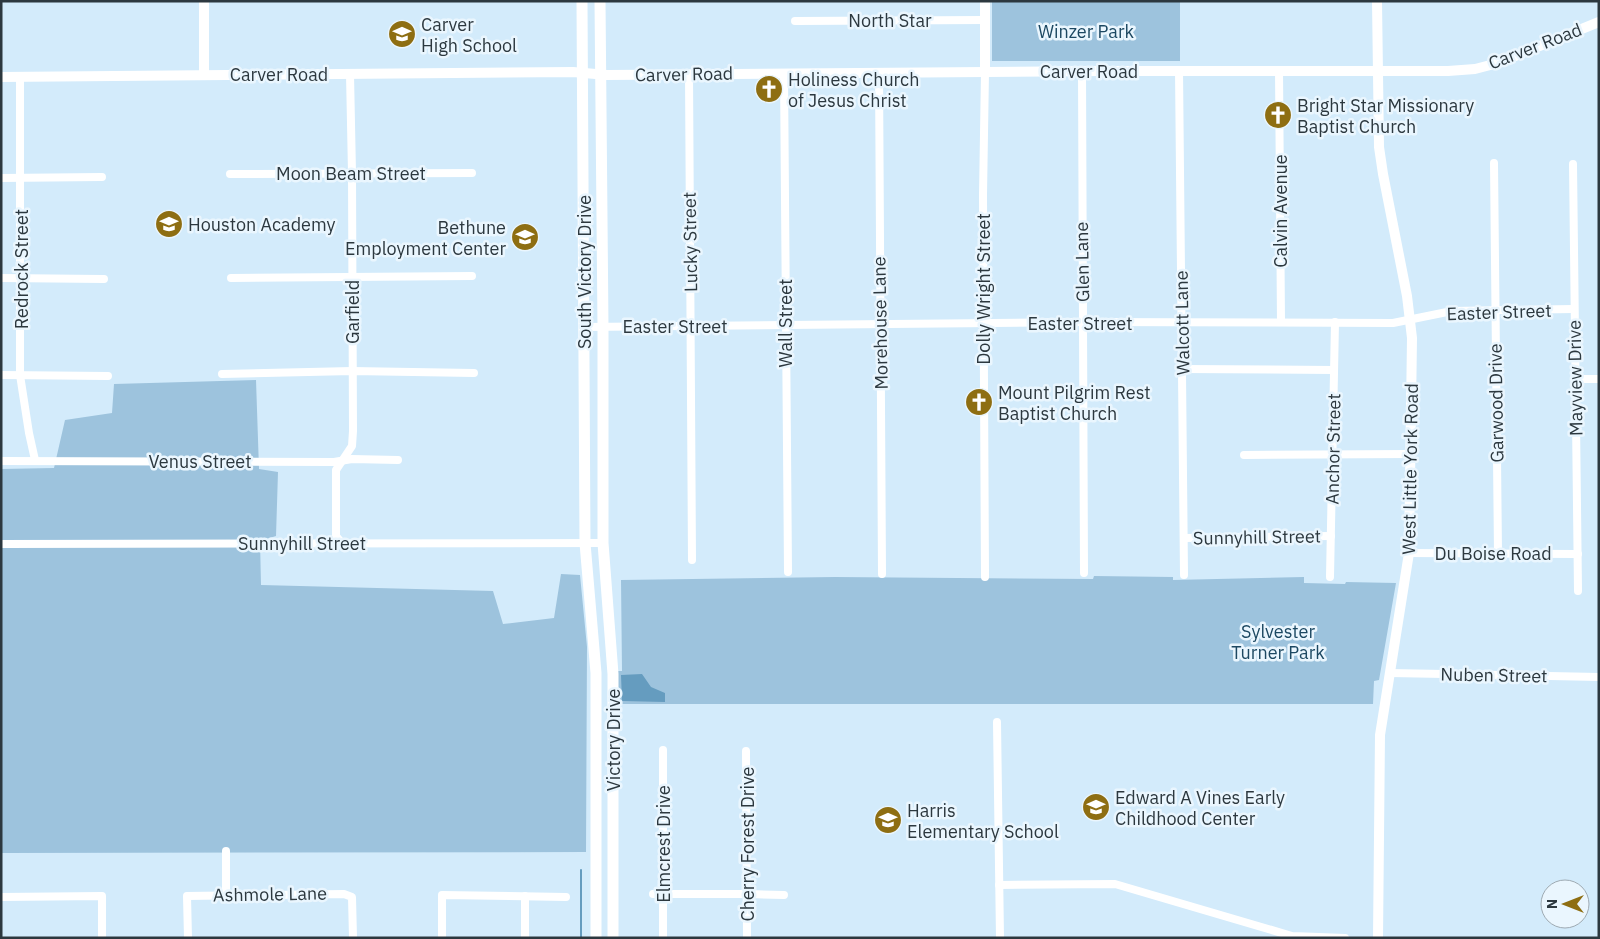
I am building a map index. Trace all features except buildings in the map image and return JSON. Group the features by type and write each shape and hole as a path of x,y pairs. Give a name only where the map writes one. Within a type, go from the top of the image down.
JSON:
{"main road":[{"name":"South Victory Drive","path":"582,1 585,543"},
{"name":"South Victory Drive","path":"600,1 603,543"},
{"path":"583,203 602,203"},
{"name":"Victory Drive","path":"585,543 594,631 596,938"},
{"name":"Victory Drive","path":"603,543 611,633 613,938"},
{"path":"596,717 613,717"},
{"path":"596,894 613,894"}],"street":[{"path":"204,1 204,75"},
{"name":"Dolly Wright Street","path":"985,1 983,195 985,577"},
{"name":"West Little York Road","path":"1376,1 1380,159 1408,296 1412,356 1409,553 1380,735 1378,938"},
{"name":"North Star","path":"795,21 985,20"},
{"name":"Carver Road","path":"1,77 1179,70 1448,71 1486,66 1599,22"},
{"name":"Walcott Lane","path":"1179,70 1184,575"},
{"name":"Calvin Avenue","path":"1279,70 1281,322"},
{"name":"Glen Lane","path":"1082,71 1084,573"},
{"name":"Morehouse Lane","path":"879,72 882,574"},
{"name":"Wall Street","path":"784,73 788,572"},
{"name":"Garfield","path":"342,543 336,536 336,470 352,446 353,432 350,74"},
{"name":"Lucky Street","path":"689,74 692,560"},
{"name":"Redrock Street","path":"20,77 20,375 35,460"},
{"name":"Garwood Drive","path":"1494,163 1498,554"},
{"name":"Mayview Drive","path":"1572,164 1578,592"},
{"name":"Moon Beam Street","path":"230,174 472,173"},
{"path":"1,178 102,176"},
{"path":"231,278 472,276"},
{"path":"1,278 104,279"},
{"name":"Easter Street","path":"584,327 1083,322 1393,323 1452,311 1574,310"},
{"name":"Anchor Street","path":"1330,577 1335,322"},
{"path":"1182,370 1334,370"},
{"path":"222,374 474,373"},
{"path":"1,375 108,376"},
{"path":"1575,379 1599,378"},
{"path":"1244,455 1410,454"},
{"name":"Venus Street","path":"1,461 342,460 352,458 398,460"},
{"name":"Sunnyhill Street","path":"1184,538 1331,536"},
{"name":"Sunnyhill Street","path":"1,544 603,543"},
{"name":"Du Boise Road","path":"1409,553 1578,554"},
{"name":"Nuben Street","path":"1390,673 1599,677"},
{"path":"997,722 1000,938"},
{"name":"Elmcrest Drive","path":"663,750 663,938"},
{"name":"Cherry Forest Drive","path":"746,751 747,938"},
{"path":"226,851 226,894"},
{"path":"999,885 1115,884 1292,936 1344,938"},
{"name":"Ashmole Lane","path":"188,938 188,896 226,894 344,894 352,897 353,938"},
{"path":"653,894 784,895"},
{"path":"442,938 442,895 566,897"},
{"path":"1,897 102,896 102,938"},
{"path":"525,896 525,938"}],"green space":[{"name":"Winzer Park","path":"992,1 1180,1 1180,61 992,61"},
{"path":"256,380 259,469 278,472 276,536 260,541 261,585 493,591 503,624 554,618 561,574 580,575 587,647 586,852 1,853 1,469 54,468 65,420 112,413 114,384"},
{"name":"Sylvester Turner Park","path":"1094,576 1173,577 1173,580 1304,577 1304,583 1396,583 1379,680 1374,681 1373,704 618,704 618,671 622,671 621,580 835,577 1093,579"}],"shaded area":[{"path":"642,674 651,687 665,693 665,702 622,701 621,675"}],"waterway":[{"path":"581,870 581,938"}],"place":[{"name":"Carver High School","path":"402,34"},
{"name":"Holiness Church of Jesus Christ","path":"769,89"},
{"name":"Bright Star Missionary Baptist Church","path":"1278,115"},
{"name":"Houston Academy","path":"169,224"},
{"name":"Bethune Employment Center","path":"525,237"},
{"name":"Mount Pilgrim Rest Baptist Church","path":"979,402"},
{"name":"Edward A Vines Early Childhood Center","path":"1096,807"},
{"name":"Harris Elementary School","path":"888,820"}]}
